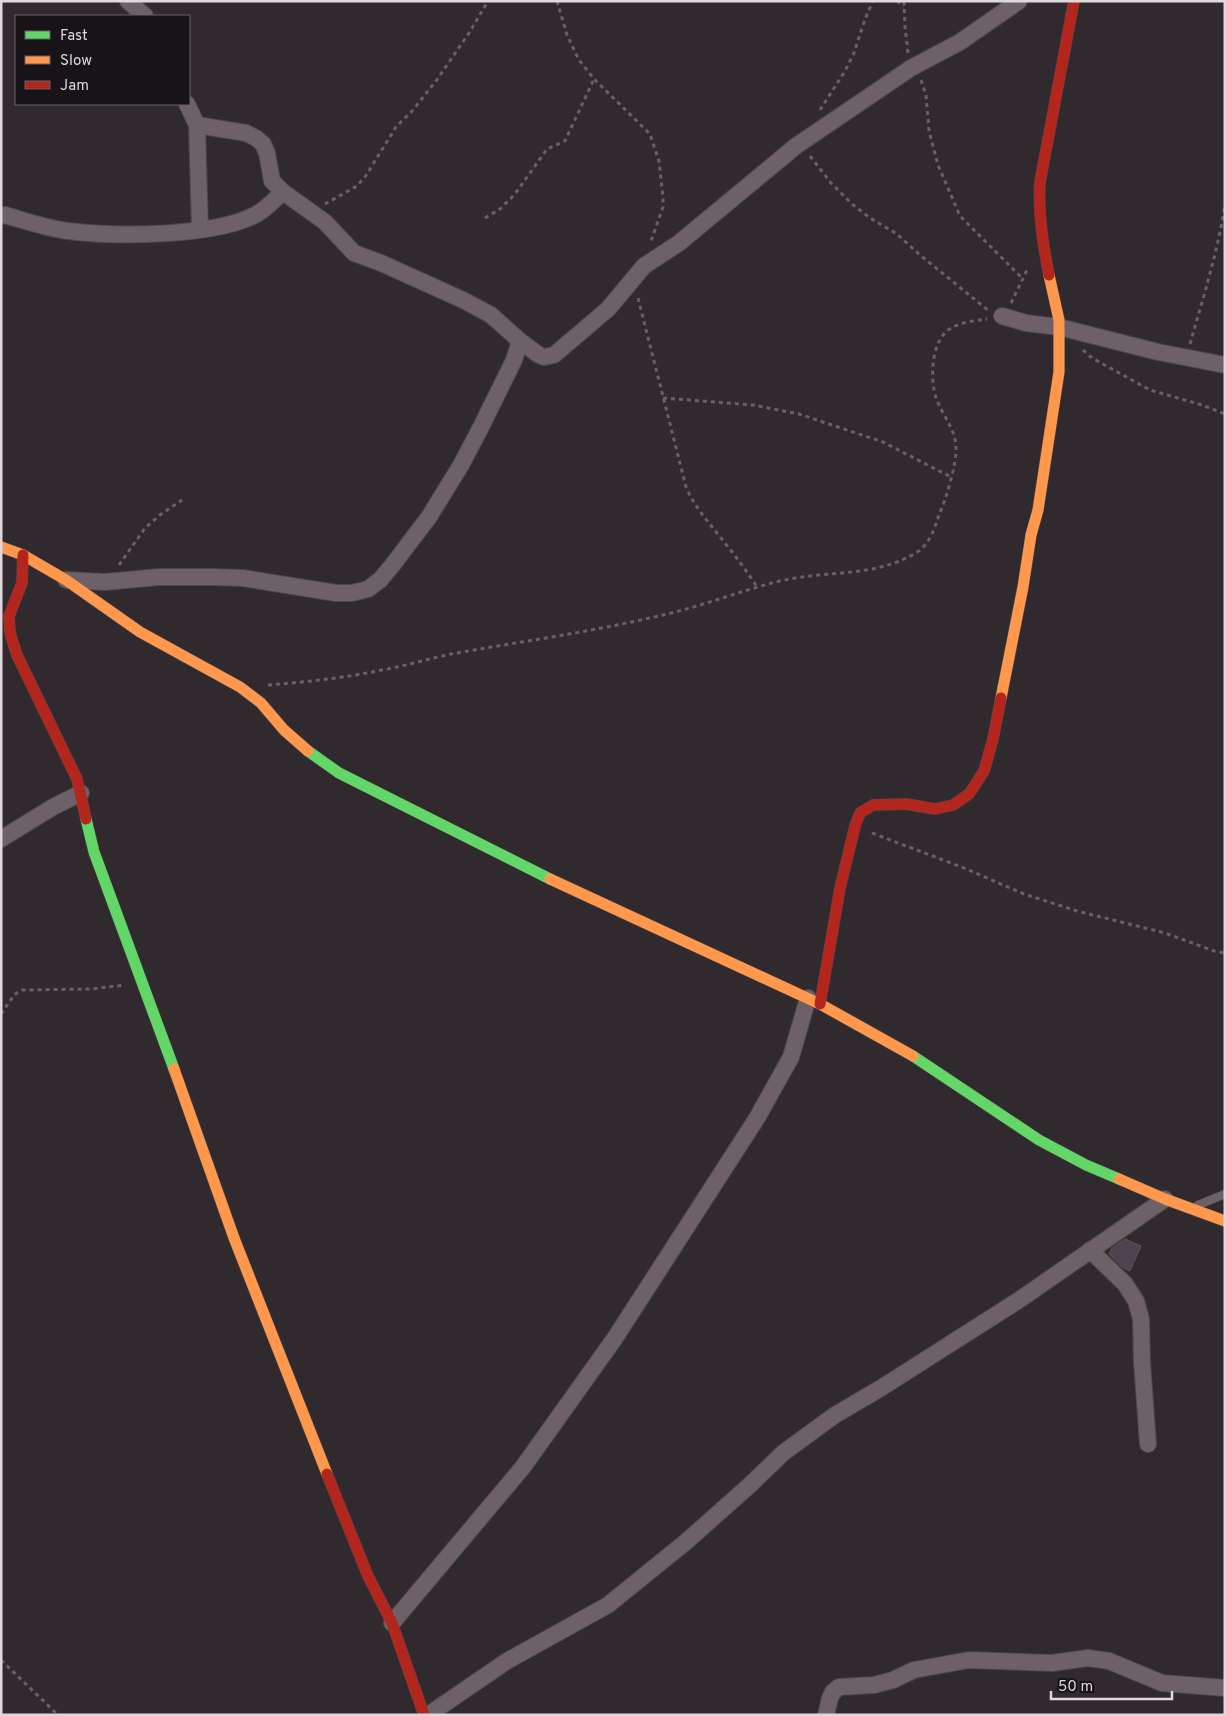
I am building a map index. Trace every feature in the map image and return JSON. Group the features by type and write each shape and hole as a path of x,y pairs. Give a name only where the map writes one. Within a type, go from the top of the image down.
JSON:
{"street":[{"path":"128,1 144,15"},
{"path":"197,125 246,133 256,138 263,144 267,153 272,181 283,192 325,222 354,253 463,300 491,315 520,341 544,357 554,355 608,309 639,272 679,243 803,142 911,68 960,42 1019,1"},
{"path":"392,1623 523,1467 615,1338 757,1118 791,1057 814,1001 855,826 860,813 873,805 906,804 935,808 953,805 969,794 984,771 993,739 1023,587 1031,535 1038,510 1059,372 1064,328 1042,241 1040,182 1074,1"},
{"path":"187,105 197,125 200,229"},
{"path":"1,216 5,215 38,226 67,231 106,235 161,233 218,227 256,215 283,192"},
{"path":"1002,316 1026,323 1064,328 1158,352 1225,365"},
{"path":"66,580 105,582 159,577 213,577 243,578 336,593 352,593 368,589 380,580 429,517 461,466 514,360 520,341"},
{"path":"1,547 23,554 66,580 140,632 240,687 261,703 284,730 307,751 339,773 524,868 814,1001 909,1054 1039,1140 1086,1165 1165,1199 1225,1221"},
{"path":"23,554 22,583 9,616 10,633 18,655 77,779 94,852 234,1238 368,1576 392,1623 426,1715 507,1661 608,1605 687,1541 783,1453 835,1415 1019,1300 1165,1199"},
{"path":"1,839 53,807 81,793"},
{"path":"1090,1250 1125,1284 1136,1301 1141,1319 1148,1444"},
{"path":"826,1715 830,1698 839,1687 874,1685 893,1680 914,1670 969,1660 1052,1663 1088,1658 1121,1665 1162,1683 1225,1688"}],"lane":[{"path":"1189,1208 1225,1194"}],"path":[{"path":"312,212 357,186 365,177 396,127 414,110 436,81 469,33 488,1"},
{"path":"556,1 567,35 580,60 594,78 650,134 657,153 663,207 639,272 639,304 690,497 706,522 728,546 758,588"},
{"path":"816,116 845,71 854,53 864,18 873,1"},
{"path":"897,1 905,4 906,46 911,68 923,82 926,96 928,131 938,165 960,216 1023,279"},
{"path":"485,218 500,209 516,194 547,149 565,141 594,78"},
{"path":"267,685 302,683 381,670 450,655 627,623 672,613 804,576 847,574 878,568 917,554 926,545 934,530 951,477 956,446 950,425 932,386 936,347 946,331 964,323 996,317 897,234 870,218 852,204 810,157 803,142"},
{"path":"1186,357 1212,263 1225,204"},
{"path":"1002,316 1010,306 1031,264"},
{"path":"1064,328 1085,352 1150,390 1225,414"},
{"path":"663,398 753,405 799,414 883,442 951,477"},
{"path":"105,582 145,528 182,500"},
{"path":"855,826 964,868 1024,894 1077,911 1165,933 1214,951 1225,953"},
{"path":"1,1014 14,995 22,990 91,989 142,981"},
{"path":"1,1660 58,1715"}],"building":[{"path":"1125,1239 1141,1246 1130,1271 1122,1267 1109,1254 1112,1248"}],"traffic: fast":[{"path":"308,751 339,773 550,879"},
{"path":"86,819 94,852 174,1069"},
{"path":"913,1056 1039,1140 1086,1165 1119,1179"}],"traffic: slow":[{"path":"1001,698 1023,587 1031,535 1038,510 1059,372 1059,320 1049,275"},
{"path":"1,547 23,555 66,580 140,632 240,687 261,703 284,730 308,751"},
{"path":"550,879 820,1004 913,1056"},
{"path":"174,1069 234,1238 327,1474"},
{"path":"1119,1179 1165,1199 1225,1221"}],"traffic: jam":[{"path":"1049,275 1042,229 1040,182 1074,1"},
{"path":"23,555 22,583 9,616 10,633 17,655 77,779 86,819"},
{"path":"820,1004 840,888 860,813 873,805 906,804 935,809 953,805 969,794 984,771 993,739 1001,698"},
{"path":"327,1474 368,1576 392,1623 424,1715"}]}
